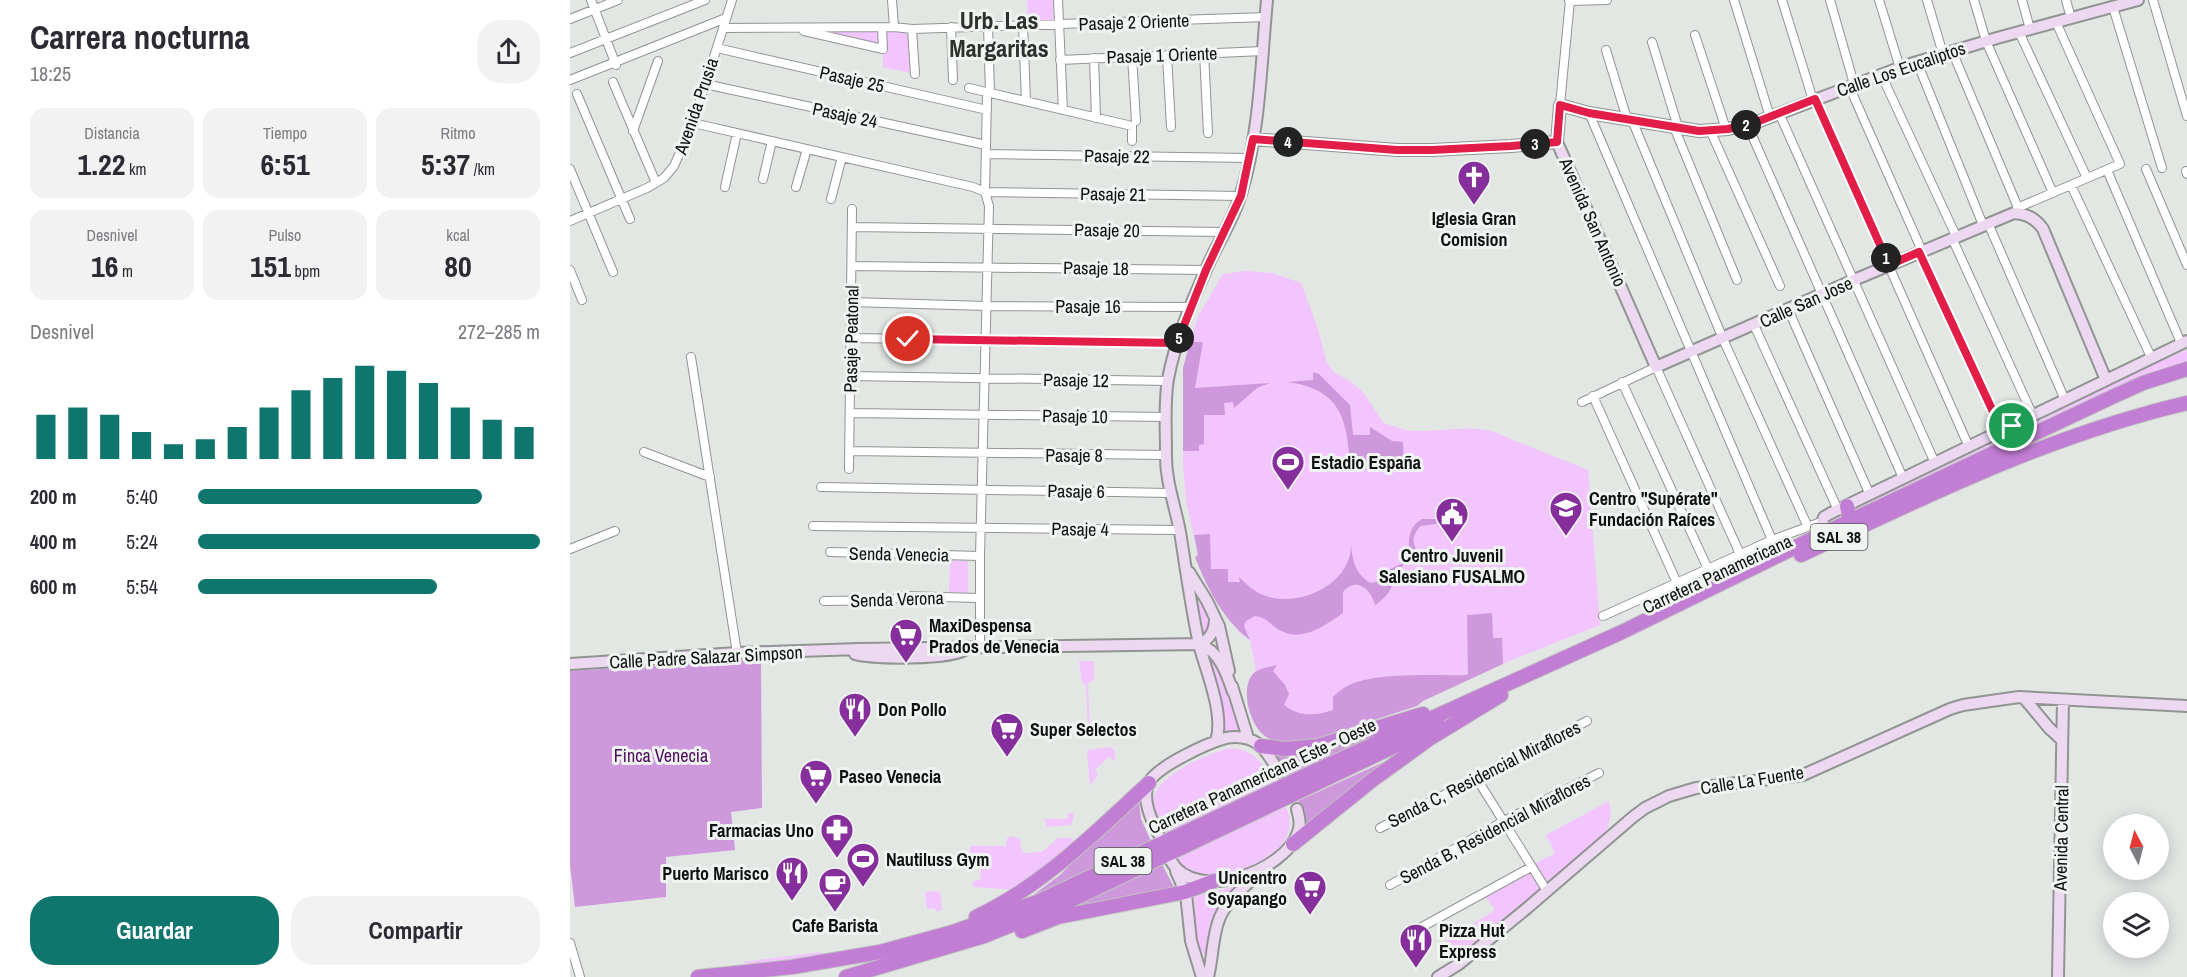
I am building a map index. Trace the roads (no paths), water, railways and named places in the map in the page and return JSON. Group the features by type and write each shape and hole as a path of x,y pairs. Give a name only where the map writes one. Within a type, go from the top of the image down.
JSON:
{"highway":[{"name":"Carretera Panamericana","path":"1526,675 2143,383 2187,369"},
{"name":"Carretera Panamericana","path":"1501,696 1970,476 2086,430 2187,403"},
{"path":"1843,508 1850,521"},
{"path":"1261,746 1285,749 1318,746 1429,712 1526,675"},
{"name":"Carretera Panamericana Este - Oeste","path":"698,977 832,961 918,942 990,920 1037,902 1526,675"},
{"path":"1293,844 1371,781 1429,739 1501,696"},
{"name":"Carretera Panamericana Este - Oeste","path":"846,977 984,936 1059,906 1501,696"},
{"path":"918,942 980,915 1029,887 1071,855 1149,783"},
{"path":"865,977 935,959 1014,934 1058,917 1186,892 1214,881"}],"street":[{"path":"591,0 616,65"},
{"path":"570,19 618,0"},
{"path":"570,52 705,0"},
{"name":"Avenida Prusia","path":"570,221 656,183 664,178 674,166 693,123 732,0"},
{"path":"892,0 894,24"},
{"path":"1058,0 1063,110"},
{"path":"1216,741 1219,727 1218,716 1199,644 1179,530 1170,493 1166,455 1168,381 1177,343 1190,307 1241,196 1253,139 1267,0"},
{"path":"1570,0 1606,0"},
{"name":"Avenida San Antonio","path":"1570,0 1557,142 1656,366"},
{"path":"1734,0 1775,115 1854,280 1935,463"},
{"path":"1782,0 1814,99 1969,447"},
{"path":"1830,0 1851,85 1921,252 2002,431"},
{"path":"1879,0 1900,68"},
{"path":"1927,0 1948,53 2019,211 2037,220 2043,229 2106,380"},
{"path":"1974,0 1986,41 2053,193"},
{"path":"2022,0 2025,30 2087,178"},
{"path":"2066,0 2071,18"},
{"name":"Calle Los Eucaliptos","path":"1560,105 1589,113 1699,131 1726,129 1775,115 1917,62 2138,0"},
{"path":"2153,0 2187,116"},
{"path":"2113,7 2162,168"},
{"name":"Pasaje 2 Oriente","path":"723,28 882,28 894,24 912,28 1266,17"},
{"path":"570,80 616,65 726,18"},
{"path":"2019,211 2053,193 2120,164 2056,22"},
{"path":"1023,25 1026,101"},
{"path":"980,647 979,598 989,206 985,192 988,26"},
{"path":"951,27 953,80"},
{"path":"788,28 883,49 882,28"},
{"path":"912,28 915,74"},
{"path":"1695,35 1726,129"},
{"path":"1652,42 1676,127 1737,280"},
{"name":"Pasaje 25","path":"717,48 987,110"},
{"path":"1606,50 1630,120 1723,339 1807,525"},
{"name":"Pasaje 1 Oriente","path":"1060,60 1263,51"},
{"path":"1204,53 1208,133"},
{"path":"1167,55 1171,127"},
{"path":"1132,56 1136,121"},
{"path":"1094,58 1096,118"},
{"path":"633,131 658,62"},
{"path":"1917,62 1985,224 2065,400"},
{"path":"1881,74 2033,416"},
{"path":"613,82 656,183"},
{"name":"Pasaje 24","path":"705,84 986,149"},
{"path":"969,88 988,95 1026,101 1132,126 1132,141"},
{"path":"577,94 630,219"},
{"path":"1589,113 1772,540"},
{"name":"Pasaje 21","path":"693,123 973,187 985,192 1241,196"},
{"path":"1747,124 1903,478"},
{"path":"1710,130 1780,286"},
{"path":"725,187 737,133"},
{"path":"1253,139 1397,150 1492,148 1557,142"},
{"path":"763,179 772,141"},
{"path":"796,187 807,149"},
{"name":"Pasaje 22","path":"986,149 1249,158"},
{"path":"831,199 842,157"},
{"path":"570,169 612,272"},
{"path":"2146,169 2187,265"},
{"path":"1818,536 1824,517 2184,342 2107,170"},
{"path":"2071,185 2151,357"},
{"name":"Pasaje Peatonal","path":"849,469 852,209"},
{"name":"Calle San Jose","path":"1582,402 1656,366 2019,211"},
{"name":"Pasaje 20","path":"852,227 1225,232"},
{"name":"Pasaje 18","path":"852,266 1206,270"},
{"path":"570,270 582,300"},
{"name":"Pasaje 16","path":"851,302 986,306 1190,307"},
{"path":"1788,309 1870,495"},
{"path":"1754,325 1843,508"},
{"path":"851,338 1177,343"},
{"path":"691,357 737,653"},
{"path":"1656,366 1740,554"},
{"name":"Pasaje 12","path":"850,376 1168,381"},
{"path":"1622,382 1708,569"},
{"path":"1593,396 1677,583"},
{"name":"Pasaje 10","path":"850,413 1166,417"},
{"name":"Pasaje 8","path":"850,451 1166,455"},
{"path":"644,452 710,477"},
{"name":"Pasaje 6","path":"821,487 1170,493"},
{"path":"1603,616 1772,540 1807,525 1821,522"},
{"name":"Pasaje 4","path":"813,526 1179,530"},
{"path":"571,547 615,531"},
{"name":"Senda Venecia","path":"830,552 980,556"},
{"path":"1185,564 1215,615 1233,692"},
{"name":"Senda Verona","path":"824,601 891,600 904,596 979,598"},
{"path":"1199,644 1205,642 1214,628 1215,615"},
{"path":"1199,644 1210,649 1224,669 1248,738"},
{"name":"Calle Padre Salazar Simpson","path":"570,664 737,653 926,647 1199,644"},
{"path":"877,657 882,653 912,652 926,647"},
{"name":"Calle Padre Salazar Simpson","path":"843,650 877,657 955,655 968,647"},
{"path":"2024,698 2062,740"},
{"path":"2063,723 2082,699"},
{"name":"Calle La Fuente","path":"1438,977 1470,956 1633,817 1669,796 1696,788 1803,775 1950,709 1985,700 2082,699 2187,706"},
{"name":"Avenida Central","path":"2058,977 2063,700"},
{"name":"Senda C, Residencial Miraflores","path":"1380,828 1587,721"},
{"path":"1158,833 1149,812 1147,800 1149,783 1169,765 1216,741 1228,737 1248,738 1261,746 1279,772"},
{"name":"Senda B, Residencial Miraflores","path":"1390,885 1504,821 1599,773"},
{"path":"1477,779 1546,891"},
{"path":"1208,977 1215,934 1221,915 1262,870 1293,844 1300,823 1297,809"},
{"path":"1202,977 1191,940 1186,892 1173,864 1195,880 1214,881 1262,870"},
{"path":"1420,928 1531,867"},
{"path":"570,943 580,977"}],"place":[{"name":"Iglesia Gran Comision","path":"1474,206"},
{"name":"Estadio España","path":"1288,491"},
{"name":"Centro \"Supérate\" Fundación Raíces","path":"1566,537"},
{"name":"Centro Juvenil Salesiano FUSALMO","path":"1452,543"},
{"name":"MaxiDespensa Prados de Venecia","path":"906,664"},
{"name":"Don Pollo","path":"855,738"},
{"name":"Super Selectos","path":"1007,758"},
{"name":"Paseo Venecia","path":"816,805"},
{"name":"Farmacias Uno","path":"837,859"},
{"name":"Nautiluss Gym","path":"863,888"},
{"name":"Puerto Marisco","path":"792,902"},
{"name":"Cafe Barista","path":"835,913"},
{"name":"Unicentro Soyapango","path":"1310,916"},
{"name":"Pizza Hut Express","path":"1416,969"}],"district":[{"name":"Urb. Las Margaritas","path":"999,34"}],"park label":[{"name":"Finca Venecia","path":"661,755"}]}
